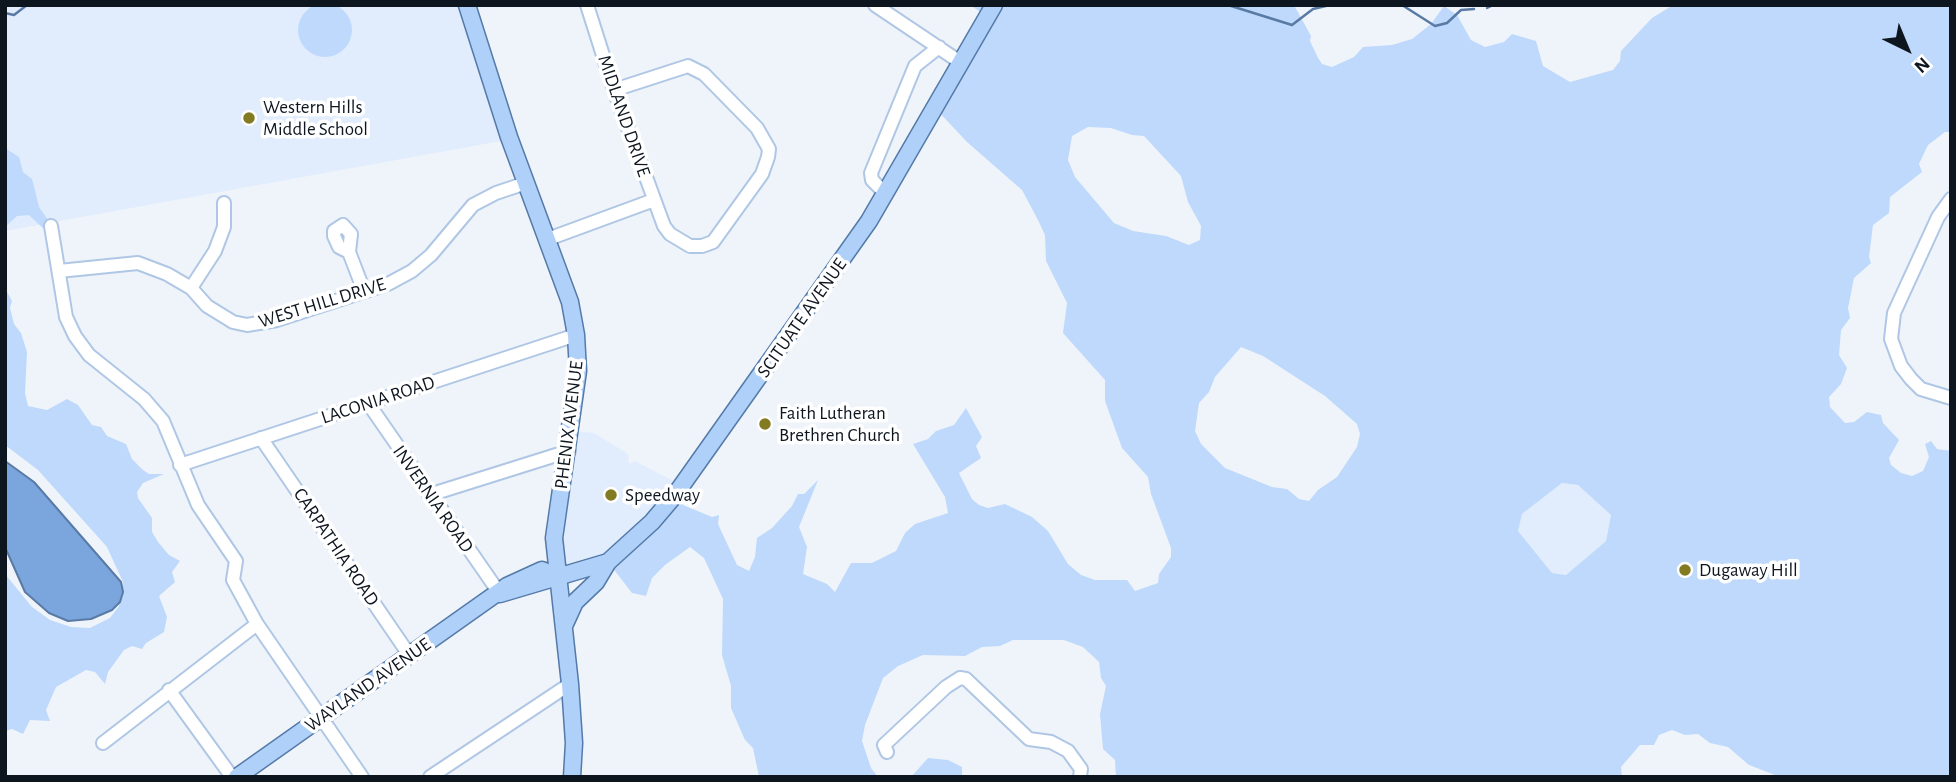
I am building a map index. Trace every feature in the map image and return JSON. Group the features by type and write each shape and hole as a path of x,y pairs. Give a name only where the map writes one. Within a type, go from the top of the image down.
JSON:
{"main road":[{"name":"PHENIX AVENUE","path":"467,5 526,183 570,302 576,335 578,371 569,452 554,538 556,576 570,684 574,743 572,777"},
{"name":"SCITUATE AVENUE","path":"556,576 574,574 608,562 652,522 676,495 835,272 885,193 994,5"},
{"path":"563,629 575,602 596,582 608,562"},
{"name":"WAYLAND AVENUE","path":"235,777 500,594 521,586 545,583 556,576"}],"street":[{"name":"MIDLAND DRIVE","path":"548,239 653,200 587,5"},
{"path":"875,5 960,62"},
{"path":"885,193 872,180 871,173 915,66 939,47"},
{"path":"614,90 676,69 694,68 704,74 757,128 769,149 762,174 723,232 707,246 690,246 670,234 653,200"},
{"name":"WEST HILL DRIVE","path":"59,271 138,263 167,274 191,288 207,306 233,322 247,325 277,320 364,291 412,271 431,255 473,205 496,193 526,183"},
{"path":"1951,200 1938,217 1894,313 1891,339 1901,366 1921,389 1951,398"},
{"path":"191,288 215,251 224,227 224,203"},
{"path":"51,226 66,317 75,336 89,355 144,399 163,421 198,505 236,561 233,580 257,624 362,777"},
{"path":"349,252 364,291"},
{"name":"LACONIA ROAD","path":"180,465 576,335"},
{"name":"INVERNIA ROAD","path":"368,403 429,495 500,594"},
{"name":"CARPATHIA ROAD","path":"261,438 410,656"},
{"path":"429,495 569,452"},
{"path":"103,743 257,624"},
{"path":"887,752 884,745 946,687 960,678 966,679 1029,739 1051,742 1068,751 1081,769 1080,777"},
{"path":"430,777 570,684"},
{"path":"169,690 235,777"}],"shaded area":[{"path":"325,3 344,11 352,30 344,49 325,57 306,49 298,30 306,11"},
{"name":"Western Hills Middle School","path":"5,5 458,5 501,141 5,231"},
{"path":"970,5 1294,5 1311,36 1310,41 1318,58 1322,64 1332,67 1354,57 1363,47 1392,45 1412,39 1431,24 1444,6 1457,15 1471,40 1485,47 1504,42 1512,34 1536,41 1543,66 1570,82 1613,70 1620,61 1621,51 1652,18 1673,5 1951,5 1951,132 1945,132 1928,145 1919,164 1922,172 1890,197 1889,213 1873,225 1869,257 1871,263 1854,278 1848,308 1850,318 1841,330 1839,355 1847,368 1841,384 1829,397 1830,407 1845,423 1854,422 1867,412 1881,415 1883,423 1899,440 1889,458 1891,465 1901,473 1912,476 1923,471 1929,457 1925,444 1931,441 1937,449 1951,451 1951,777 1780,777 1749,765 1728,747 1710,743 1698,734 1685,735 1672,730 1659,735 1654,745 1640,745 1621,767 1622,777 1116,777 1115,760 1103,749 1100,714 1106,686 1101,678 1099,662 1083,647 1064,640 1013,640 1000,646 982,647 965,656 923,655 898,666 883,678 865,725 862,741 871,768 878,777 759,777 753,748 745,740 731,708 731,686 722,655 723,599 704,558 690,547 652,578 646,596 632,593 608,562 672,496 683,505 712,517 719,515 718,524 737,565 749,571 755,557 757,538 772,528 792,506 798,494 804,494 818,480 799,527 807,547 803,574 827,584 835,592 851,563 872,563 896,551 905,533 915,524 948,513 945,497 913,444 928,439 936,431 954,425 966,408 982,437 976,446 981,458 959,473 972,499 979,505 988,508 1005,504 1032,517 1048,531 1068,564 1081,575 1095,580 1127,580 1135,591 1158,583 1159,574 1171,557 1171,548 1151,494 1148,477 1122,448 1105,401 1105,380 1063,333 1067,303 1046,261 1045,235 1038,220 1022,190 967,142 936,109 985,15","holes":["1088,127 1111,128 1144,136 1181,176 1188,202 1201,226 1200,240 1189,245 1166,236 1133,231 1114,223 1075,177 1068,160 1072,136","1241,347 1263,356 1325,396 1357,424 1360,434 1357,447 1337,477 1318,490 1309,501 1299,499 1287,489 1272,487 1225,468 1201,444 1195,431 1199,403 1209,392 1215,377","1562,483 1578,485 1611,515 1606,541 1566,575 1552,573 1518,531 1522,514"]},
{"path":"5,148 19,157 23,172 32,179 39,207 50,223 47,232 29,215 17,216 5,227"},
{"path":"5,288 12,301 10,308 14,324 21,333 27,352 25,393 28,406 47,410 67,399 78,405 92,425 101,427 107,436 126,444 132,459 143,470 149,474 164,474 143,483 137,492 138,498 152,518 152,532 158,542 169,555 180,561 172,572 175,582 159,596 167,617 164,632 146,643 142,649 132,646 124,650 108,672 105,684 95,672 86,670 56,687 46,710 50,721 30,720 23,734 12,729 5,731 5,574 32,607 50,620 71,627 90,628 110,618 119,606 123,582 107,547 38,470 5,445"},
{"path":"570,431 594,433 628,454 629,464 635,461 679,484 608,562 556,576"},
{"path":"5,461 34,482 121,582 123,592 120,602 112,610 91,619 68,621 49,613 25,592 5,547"},
{"path":"1562,483 1578,485 1611,515 1606,541 1566,575 1552,573 1518,531 1522,514"},
{"path":"928,758 948,760 962,767 962,777 911,777"}],"waterway":[{"path":"5,13 14,15 27,5"},
{"path":"1228,5 1292,25 1313,9 1330,5"},
{"path":"1402,5 1435,26 1447,23 1461,10 1474,9"},
{"path":"1487,8 1493,5"}],"place":[{"name":"Western Hills Middle School","path":"249,118"},
{"name":"Faith Lutheran Brethren Church","path":"765,424"},
{"name":"Speedway","path":"611,495"},
{"name":"Dugaway Hill","path":"1685,570"}]}
